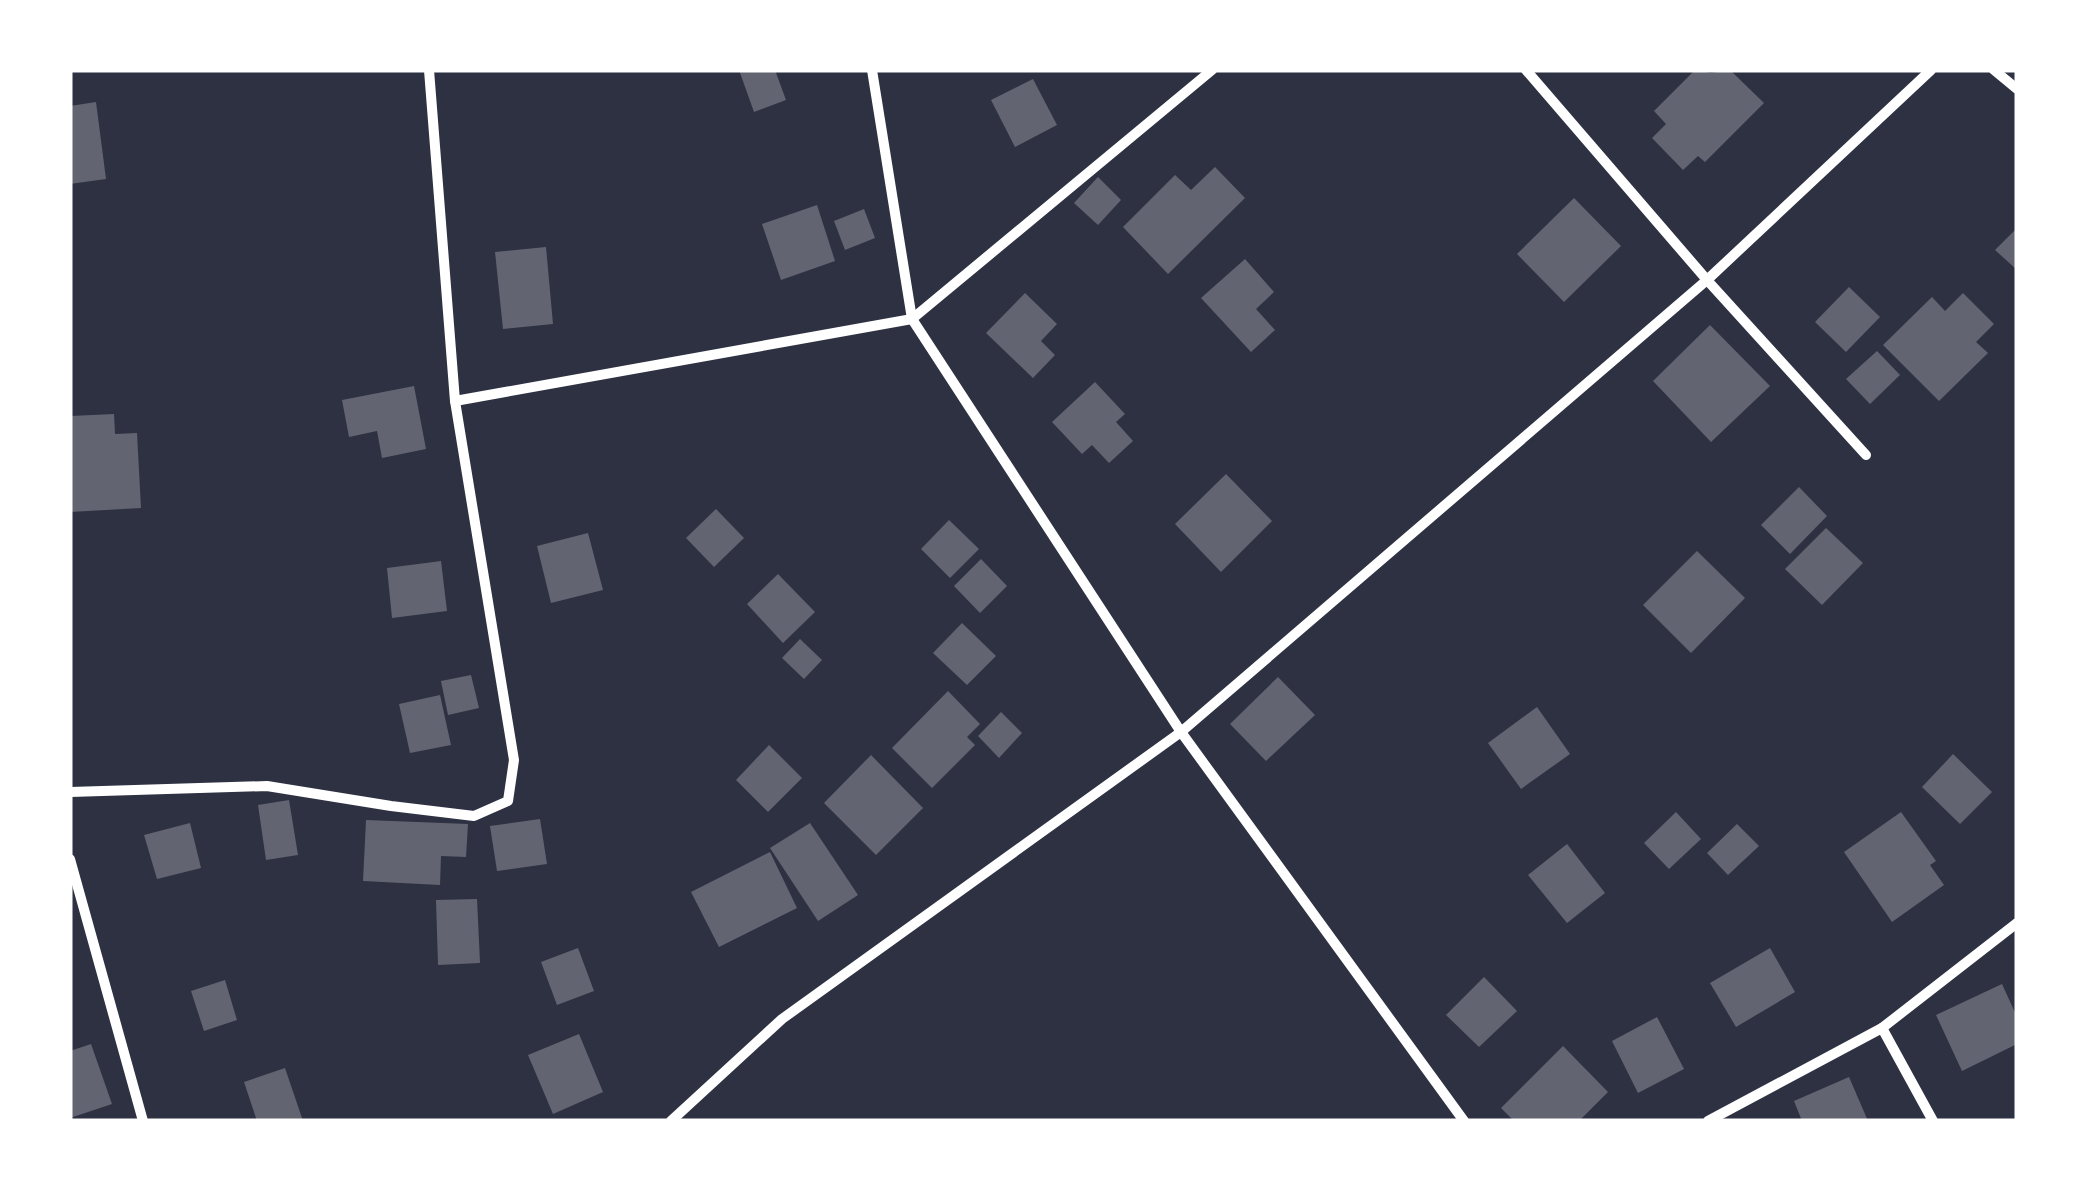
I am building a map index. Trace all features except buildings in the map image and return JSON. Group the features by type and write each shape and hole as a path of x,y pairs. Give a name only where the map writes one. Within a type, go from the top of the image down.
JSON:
{"street":[{"path":"70,792 268,786 474,816 508,801 514,760 455,401 429,70"},
{"path":"872,70 912,320 1181,732 1464,1121"},
{"path":"455,401 912,320 1212,70"},
{"path":"1526,70 1707,280 1866,455"},
{"path":"671,1121 782,1019 1181,732 1707,280 1931,70"},
{"path":"1994,70 2017,89"},
{"path":"70,859 143,1121"},
{"path":"1708,1121 1882,1028 2017,922"},
{"path":"1882,1028 1933,1121"}]}
